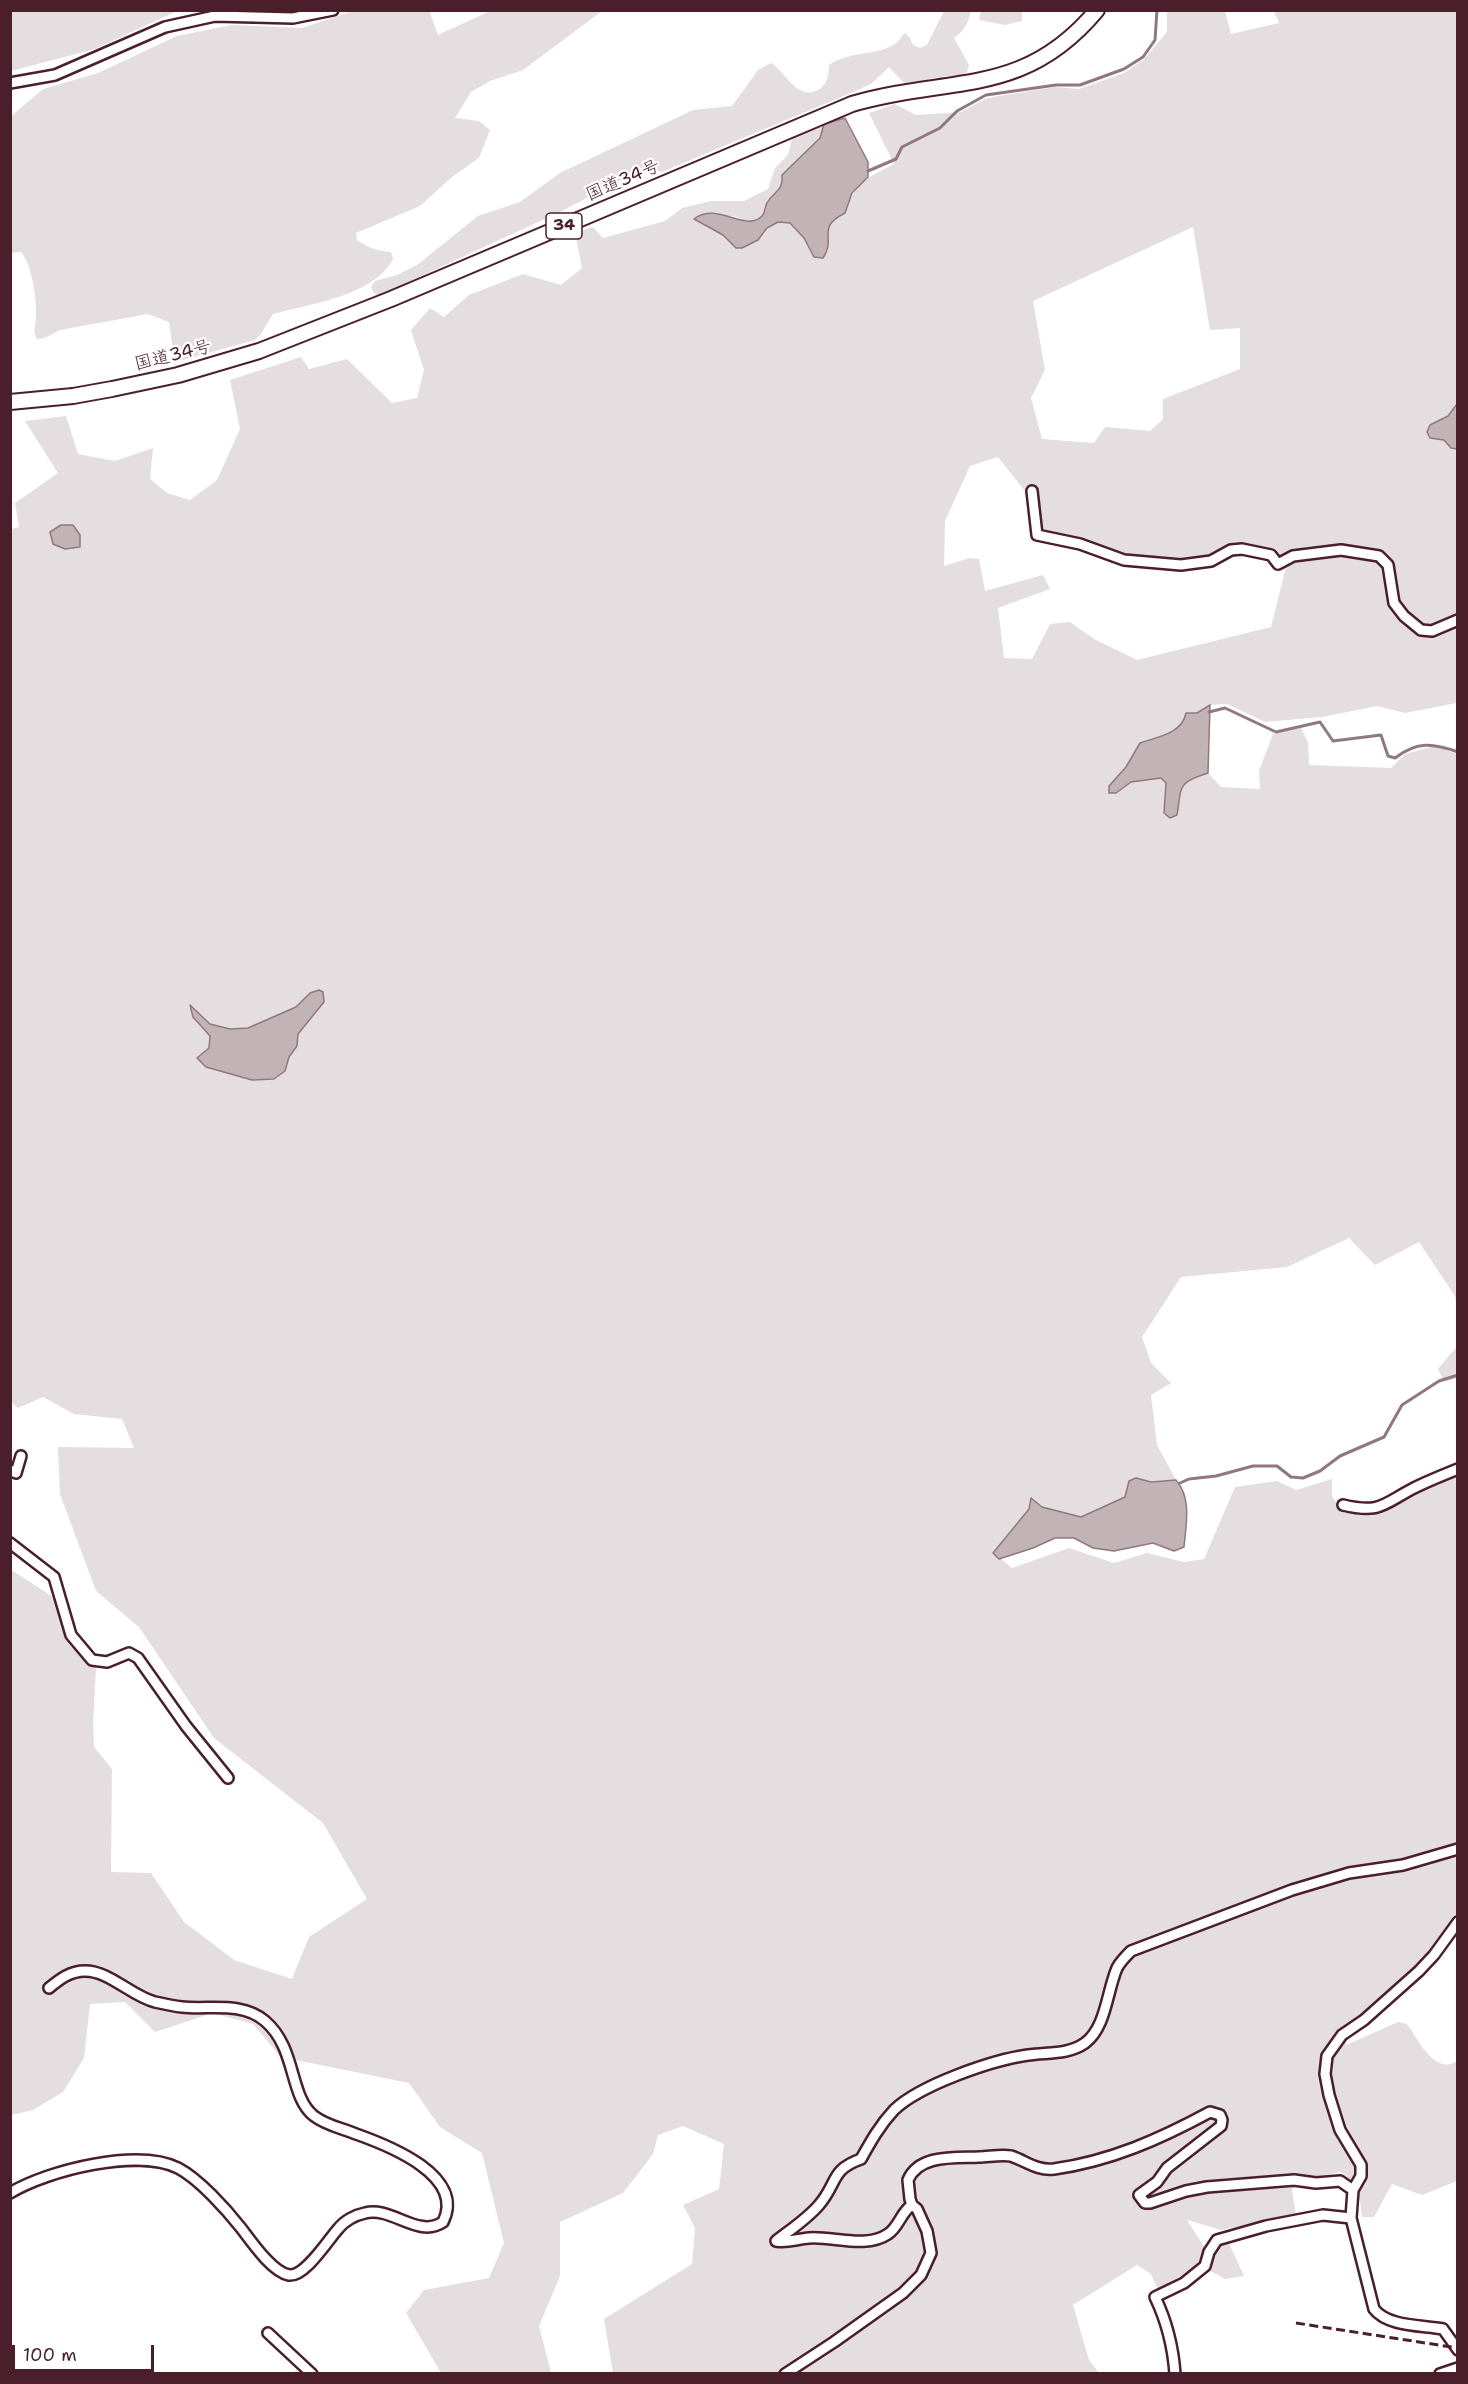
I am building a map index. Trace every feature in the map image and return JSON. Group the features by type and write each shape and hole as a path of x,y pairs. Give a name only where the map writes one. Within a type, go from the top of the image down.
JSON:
{"highway":[{"name":"国道34号","path":"10,402 74,396 112,389 178,375 259,351 391,299 852,104 881,96 985,80 1025,68 1061,47 1081,30 1097,10"}],"street":[{"path":"10,83 55,75 165,27 215,15 293,18 333,10"},
{"path":"1032,491 1037,535 1080,544 1124,560 1180,565 1211,561 1231,550 1242,549 1271,555 1278,564 1293,556 1341,550 1379,556 1388,565 1394,603 1404,616 1421,630 1432,631 1458,620"},
{"path":"10,1470 16,1473 21,1456"},
{"path":"1343,1505 1371,1509 1386,1506 1412,1489 1458,1469"},
{"path":"10,1543 54,1577 71,1635 92,1660 107,1662 129,1653 138,1658 186,1726 228,1778"},
{"path":"912,2205 907,2208 897,2226 887,2235 876,2239 853,2242 810,2238 776,2241 818,2206 832,2187 838,2171 845,2164 861,2158 879,2127 896,2108 907,2100 926,2089 981,2066 1030,2055 1045,2055 1071,2050 1088,2041 1097,2027 1117,1967 1131,1951 1292,1890 1349,1873 1403,1864 1458,1849"},
{"path":"1458,1922 1419,1971 1364,2020 1342,2035 1327,2056 1325,2074 1340,2130 1361,2165 1361,2176 1353,2190 1351,2218 1374,2309 1387,2320 1443,2329 1458,2349"},
{"path":"10,2193 35,2181 71,2169 103,2163 162,2162 179,2169 197,2183 231,2216 267,2260 281,2272 290,2275 301,2271 348,2219 363,2213 386,2213 415,2225 430,2227 443,2222 447,2214 449,2203 442,2185 434,2175 419,2164 375,2142 328,2124 314,2116 305,2107 286,2049 267,2022 258,2016 230,2008 182,2007 153,2001 136,1995 96,1972 85,1971 66,1975 49,1988"},
{"path":"784,2373 834,2342 903,2293 921,2275 931,2253 927,2230 917,2209 912,2205 908,2180 917,2168 939,2159 1009,2156 1032,2167 1051,2169 1082,2164 1137,2148 1210,2112 1220,2115 1221,2126 1167,2168 1156,2182 1139,2195 1141,2201 1150,2203 1186,2191 1208,2187 1294,2180 1316,2184 1340,2181 1353,2190"},
{"path":"1175,2373 1173,2348 1166,2320 1155,2297 1184,2283 1205,2266 1209,2252 1217,2240 1266,2226 1323,2215 1351,2218"},
{"path":"268,2333 312,2373"},
{"path":"1440,2373 1458,2368"}],"shaded area":[{"path":"429,10 438,35 490,11 602,11 523,70 490,81 471,92 455,118 479,121 490,130 479,158 452,177 420,206 356,233 357,240 365,245 391,252 393,259 384,272 371,282 339,297 273,314 255,340 179,361 173,350 169,322 148,314 60,330 45,338 37,339 34,330 36,301 31,273 21,252 11,253 10,117 43,89 98,73 177,36 232,25 302,28 353,11"},
{"path":"10,11 177,11 95,49 11,71"},
{"path":"944,11 971,11 966,26 954,38 969,65 967,72 960,76 945,76 905,84 889,67 871,84 858,90 662,172 644,168 562,211 380,295 374,293 371,287 375,281 397,275 417,265 478,216 520,202 560,173 693,110 732,106 758,70 771,63 792,84 804,92 818,90 824,86 829,65 837,61 888,48 905,33 913,45 920,48 927,45"},
{"path":"981,11 1022,11 1022,21 1005,25 979,20"},
{"path":"1167,11 1225,11 1231,34 1279,23 1274,11 1457,11 1457,404 1448,416 1430,425 1430,438 1444,440 1451,448 1457,449 1457,703 1405,713 1377,706 1322,717 1265,722 1227,704 1210,705 1208,773 1221,787 1260,789 1259,771 1273,734 1301,728 1308,742 1309,765 1391,768 1405,754 1435,746 1457,754 1457,1313 1455,1296 1419,1242 1375,1265 1349,1238 1287,1267 1181,1277 1142,1337 1151,1363 1171,1383 1151,1395 1157,1445 1176,1480 1129,1481 1125,1496 1081,1517 1042,1507 1029,1509 994,1553 1012,1568 1069,1548 1114,1563 1147,1553 1184,1562 1204,1559 1235,1487 1277,1481 1296,1490 1332,1479 1332,1496 1344,1513 1380,1513 1431,1486 1457,1476 1457,1922 1425,1963 1387,1996 1347,2039 1346,2045 1398,2022 1407,2024 1434,2060 1441,2064 1457,2061 1457,2181 1422,2195 1392,2184 1374,2217 1362,2217 1358,2186 1341,2172 1301,2180 1292,2190 1296,2215 1221,2230 1187,2220 1205,2248 1228,2241 1244,2276 1225,2279 1199,2265 1158,2290 1151,2274 1137,2265 1073,2305 1089,2360 1099,2373 613,2373 604,2319 692,2264 695,2228 683,2205 719,2189 724,2144 683,2126 658,2135 653,2154 623,2193 560,2222 560,2276 539,2326 551,2373 441,2373 406,2313 424,2290 489,2278 504,2243 482,2153 440,2127 409,2083 281,2057 253,2024 213,2013 155,2032 125,2002 90,2004 84,2058 63,2092 33,2110 11,2115 10,1569 59,1601 70,1642 96,1668 94,1747 112,1769 111,1872 151,1873 184,1922 234,1960 292,1979 309,1937 367,1899 323,1823 214,1738 139,1627 96,1591 60,1494 58,1447 134,1448 122,1419 74,1414 43,1397 18,1408 11,1402 11,529 19,527 15,503 58,473 25,421 66,416 78,454 115,461 153,448 150,479 167,493 190,500 217,480 240,429 230,380 301,357 309,369 347,359 392,403 417,398 424,370 411,330 430,308 444,317 469,295 523,274 561,285 582,268 575,233 593,227 603,238 665,221 682,208 711,201 744,201 768,189 775,168 788,155 792,139 824,124 820,138 783,175 780,188 770,199 759,221 750,222 728,216 699,223 719,233 736,248 761,238 776,223 790,223 804,238 814,257 828,251 828,232 831,224 845,212 853,194 863,182 894,164 869,113 895,104 916,115 961,112 987,98 1055,87 1079,89 1124,73 1143,60 1167,32","holes":["1193,227 1210,330 1240,328 1240,369 1163,399 1163,419 1150,431 1105,427 1094,443 1042,439 1031,398 1045,370 1033,301","998,457 1028,495 1033,528 1128,555 1196,560 1235,542 1275,549 1286,567 1271,627 1137,660 1094,639 1070,622 1050,624 1032,659 1004,658 998,608 1050,589 1043,575 985,591 979,559 970,558 944,566 945,521 970,466","310,993 324,1002 297,1034 297,1046 289,1057 285,1071 209,1048 210,1036 193,1017 200,1014 210,1024 230,1029 248,1028 296,1007"]},
{"path":"845,118 868,162 868,177 852,193 845,213 831,224 827,251 823,258 814,257 804,238 790,223 778,222 767,228 758,240 742,248 736,248 723,235 694,219 703,214 712,213 748,221 762,216 767,203 780,188 782,175 820,138 824,124"},
{"path":"1457,404 1457,449 1451,448 1444,440 1430,438 1427,432 1430,425 1448,416"},
{"path":"61,525 73,525 80,535 80,547 65,549 53,544 50,532"},
{"path":"1210,705 1208,773 1183,786 1177,815 1170,818 1164,813 1166,783 1161,778 1131,782 1116,793 1109,793 1109,786 1126,767 1140,743 1168,734 1180,726 1186,713 1197,713"},
{"path":"319,990 323,992 324,1002 298,1034 297,1046 289,1057 285,1071 274,1079 252,1080 206,1067 197,1058 209,1048 210,1036 193,1017 190,1005 210,1024 230,1029 248,1028 296,1007 310,993"},
{"path":"1457,1346 1457,1378 1444,1382 1438,1369"},
{"path":"1136,1478 1151,1482 1176,1480 1181,1487 1187,1512 1184,1547 1174,1551 1153,1543 1114,1551 1093,1548 1074,1538 1055,1538 999,1559 993,1553 1029,1509 1031,1498 1042,1507 1081,1517 1125,1497 1129,1481"}],"waterway":[{"path":"868,171 896,159 902,147 940,128 957,111 986,95 1056,85 1080,85 1124,69 1143,57 1155,40 1157,10"},
{"path":"1209,712 1225,708 1276,732 1320,722 1333,741 1381,735 1388,756 1395,758 1403,752 1425,745 1458,752"},
{"path":"1180,1483 1189,1479 1216,1476 1253,1466 1277,1466 1291,1477 1303,1478 1320,1471 1340,1456 1384,1437 1402,1405 1439,1381 1458,1375"}],"railway":[{"path":"1296,2323 1458,2348"}]}
